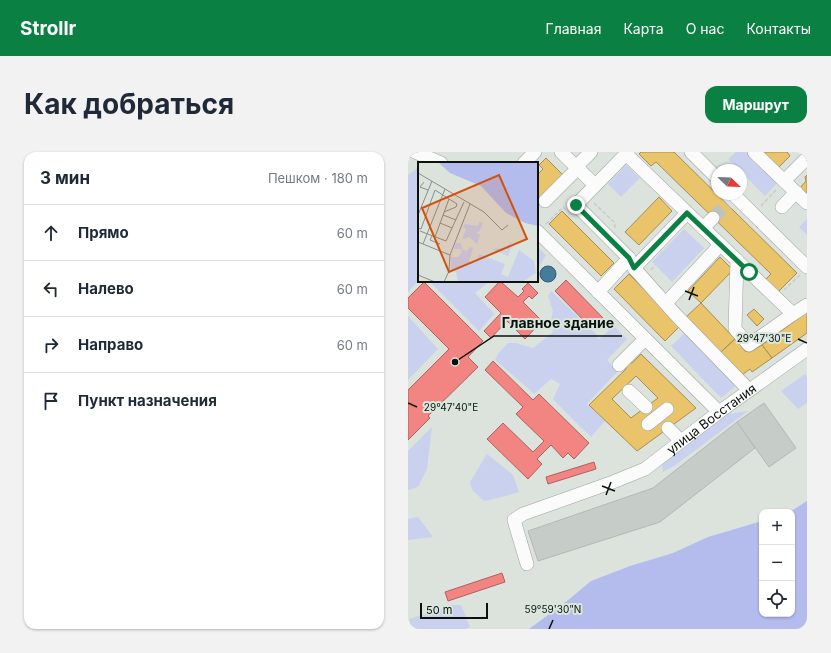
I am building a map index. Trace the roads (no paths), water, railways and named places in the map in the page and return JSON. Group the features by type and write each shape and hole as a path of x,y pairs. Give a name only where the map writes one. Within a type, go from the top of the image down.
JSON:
{"street":[{"path":"415,152 439,162"},
{"path":"525,162 535,152"},
{"path":"561,152 595,185"},
{"path":"545,201 591,152"},
{"path":"754,152 807,202"},
{"path":"745,386 666,303 632,263 576,205 627,153 687,213 793,314"},
{"path":"698,154 711,170"},
{"path":"784,181 807,158"},
{"path":"782,207 796,192"},
{"path":"735,200 753,214 804,270"},
{"path":"598,292 687,213"},
{"path":"703,228 714,218"},
{"path":"538,232 719,412"},
{"path":"666,303 720,244"},
{"path":"737,260 735,329 748,345 807,305"},
{"path":"619,365 645,339"},
{"name":"улица Восстания","path":"527,564 514,520 523,514 645,469 719,412 807,349"},
{"path":"629,391 681,441"}],"tunnel":[{"path":"713,218 727,204"}],"place":[{"name":"Главное здание","path":"455,362"}]}
